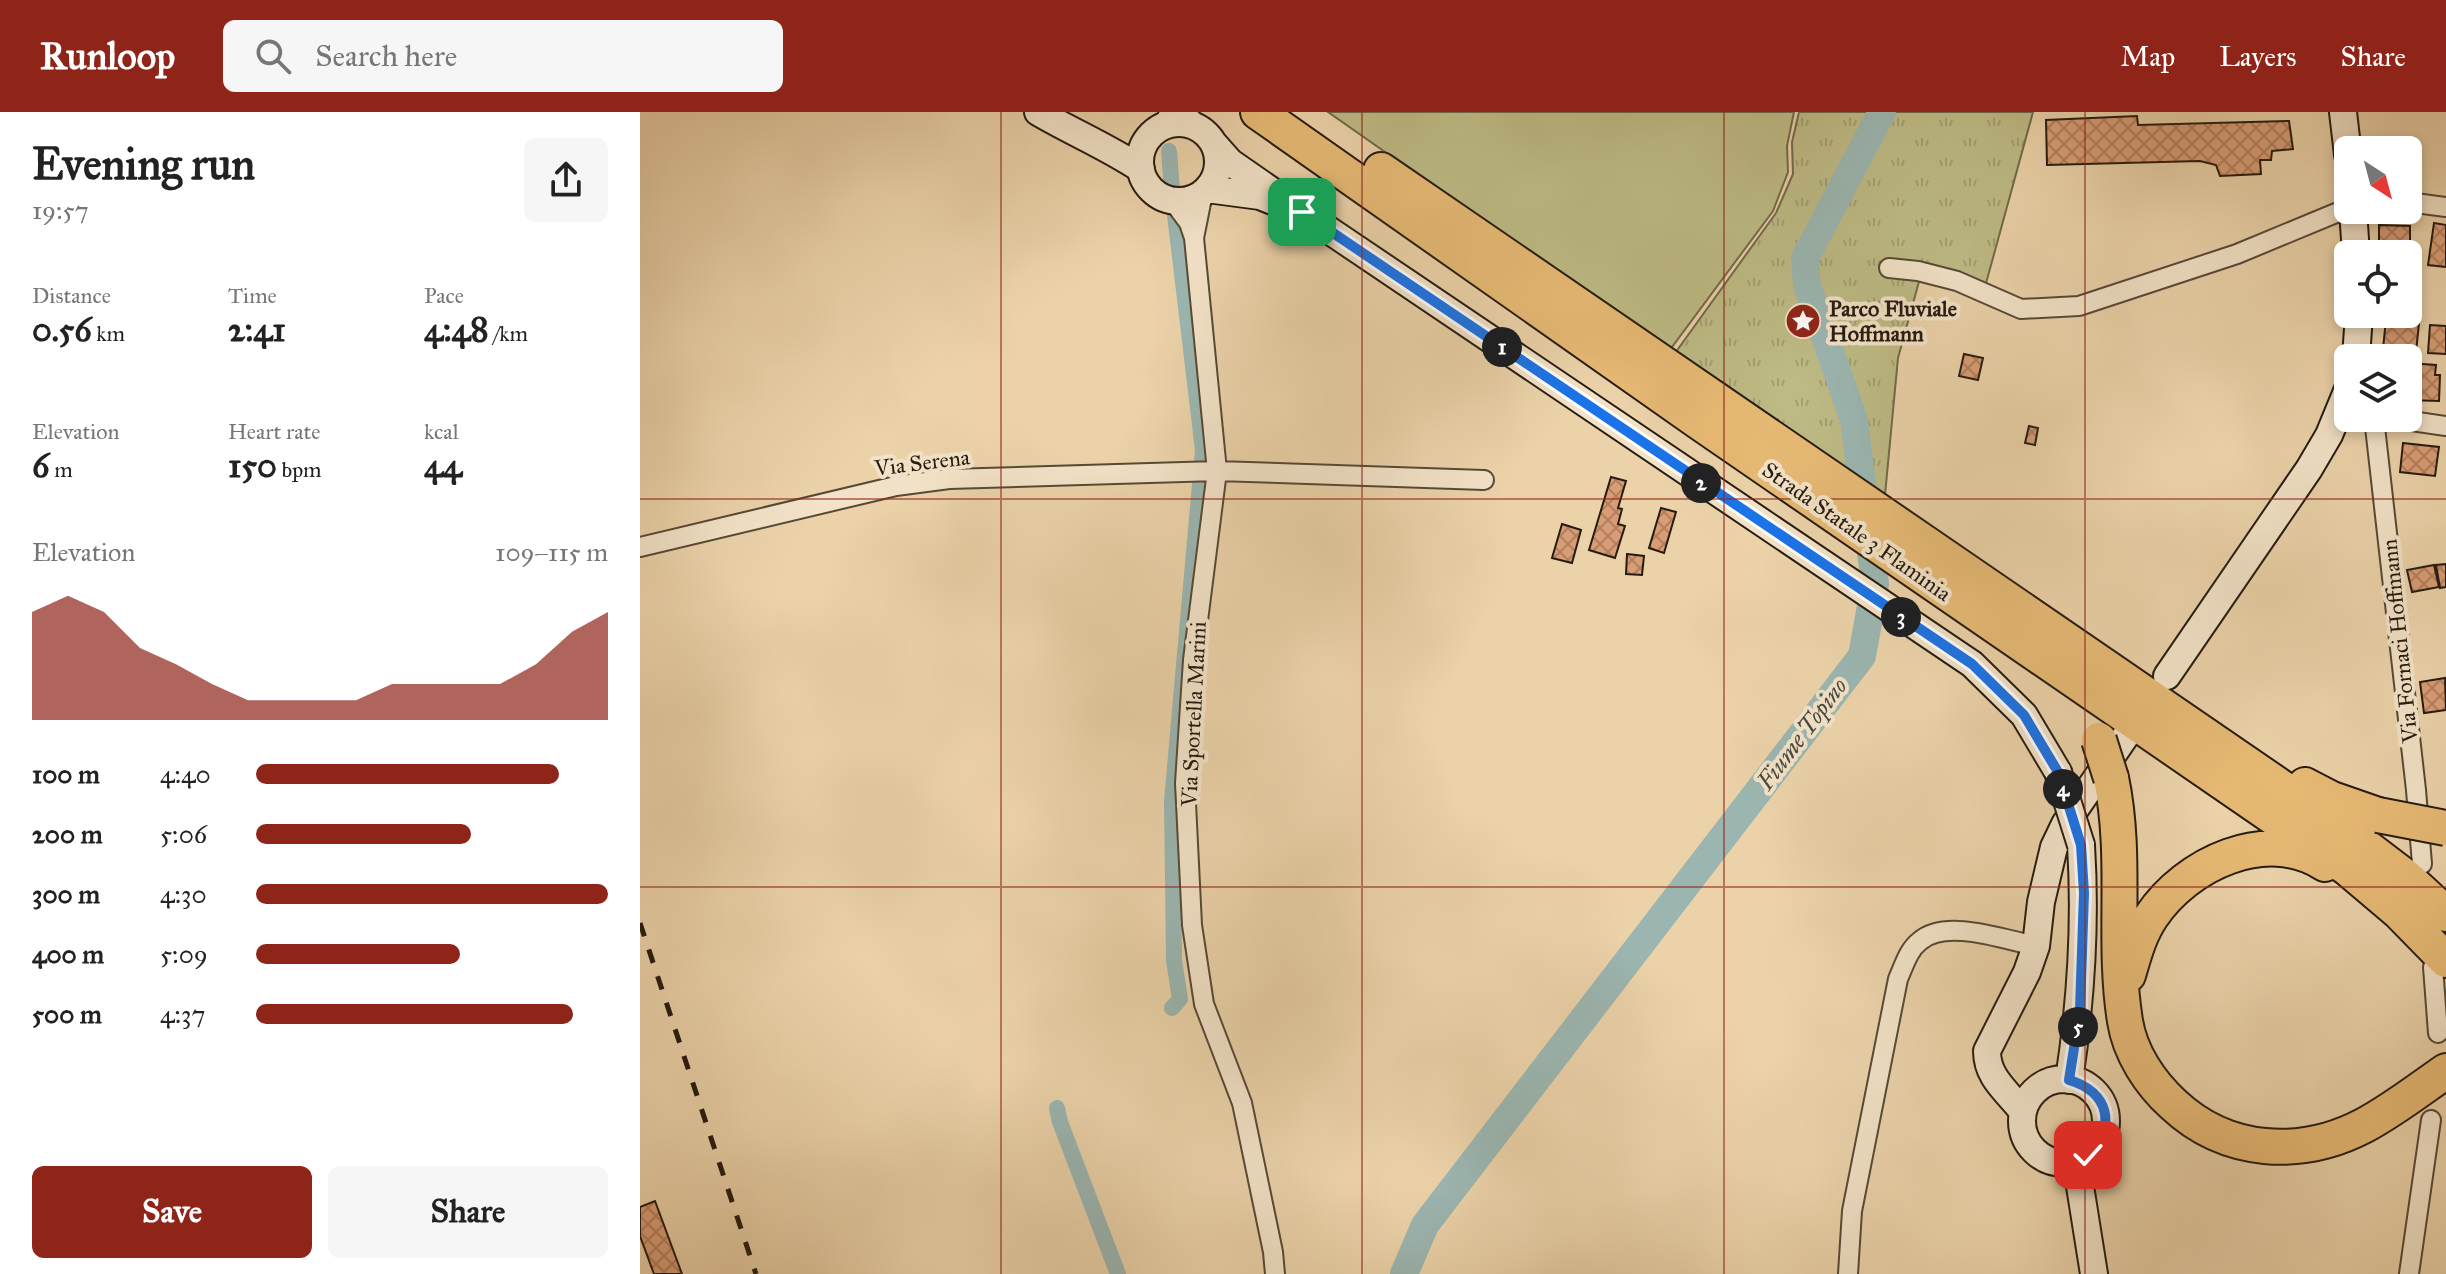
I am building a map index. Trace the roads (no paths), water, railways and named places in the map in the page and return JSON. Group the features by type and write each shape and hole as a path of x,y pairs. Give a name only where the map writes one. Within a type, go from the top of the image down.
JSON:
{"highway":[{"name":"Strada Statale 3 Flaminia","path":"1258,112 1699,422 2348,833 2407,878 2446,914"},
{"name":"Strada Statale 3 Flaminia","path":"1295,112 1661,360 1966,589 2347,868 2399,912 2440,964"},
{"path":"1966,589 1999,638 2067,689 2113,737 2111,778 2118,831 2125,1025 2137,1057 2158,1089 2189,1119 2223,1138 2265,1147 2298,1147 2332,1139 2364,1125 2446,1071"},
{"path":"1966,589 2021,600 2285,775 2332,799 2378,815 2446,828"},
{"path":"2122,995 2140,937 2152,915 2197,872 2228,856 2258,849 2292,851 2318,860 2375,900 2399,912"}],"main road":[{"path":"1038,112 1141,169 1152,189 1172,200 1193,198 1205,191 1260,196 1302,212"},
{"path":"2343,112 2346,136"},
{"path":"1078,136 1130,139 1181,125"},
{"path":"1141,169 1143,148 1181,125"},
{"path":"1181,125 1302,212 1972,664 2024,715 2058,772 2081,845 2084,893 2080,1010 2069,1080"},
{"name":"Via Sportella Marini","path":"1181,125 1218,168 1205,191"},
{"path":"2167,676 2309,469 2334,423"},
{"path":"2023,1112 1994,1080 1987,1064 1987,1051 2027,972 2036,946 2041,902 2054,847 2113,737"},
{"path":"1997,1030 1997,1049 2009,1073 2021,1082 2038,1088"},
{"path":"2069,1080 2083,1084 2094,1092 2106,1118 2098,1145 2088,1155 2063,1163 2040,1156 2025,1137 2023,1112 2028,1099 2038,1088 2048,1082 2069,1080"},
{"path":"2076,1161 2094,1274"}],"street":[{"name":"Via Sportella Marini","path":"1205,191 1194,238 1216,471 1193,660 1185,783 1192,925 1204,1004 1242,1103 1275,1274"},
{"path":"1172,200 1189,223 1194,238"},
{"path":"2422,204 2446,207"},
{"path":"1889,268 1918,271 1957,281 2021,309 2079,306 2237,254 2334,215"},
{"path":"2422,423 2446,426"},
{"name":"Via Fornaci Hoffmann","path":"2376,432 2422,864"},
{"name":"Via Serena","path":"640,547 896,486 949,479 1216,471 1484,480"},
{"path":"1848,1274 1852,1211 1898,979 1908,956 1918,942 1932,932 1960,930 2036,946"},
{"path":"2438,1033 2440,964"},
{"path":"2409,1274 2431,1120"}],"waterway":[{"name":"Fiume Topino","path":"1404,1274 1425,1225 1862,656 1875,584 1854,420 1807,285 1805,258 1882,112"},
{"path":"1169,151 1172,190"},
{"path":"1172,1008 1180,999 1174,960 1172,801 1203,450 1175,215"},
{"path":"1057,1108 1118,1274"}],"railway":[{"path":"640,923 756,1274"}],"place":[{"name":"Parco Fluviale Hoffmann","path":"1803,321"}]}
